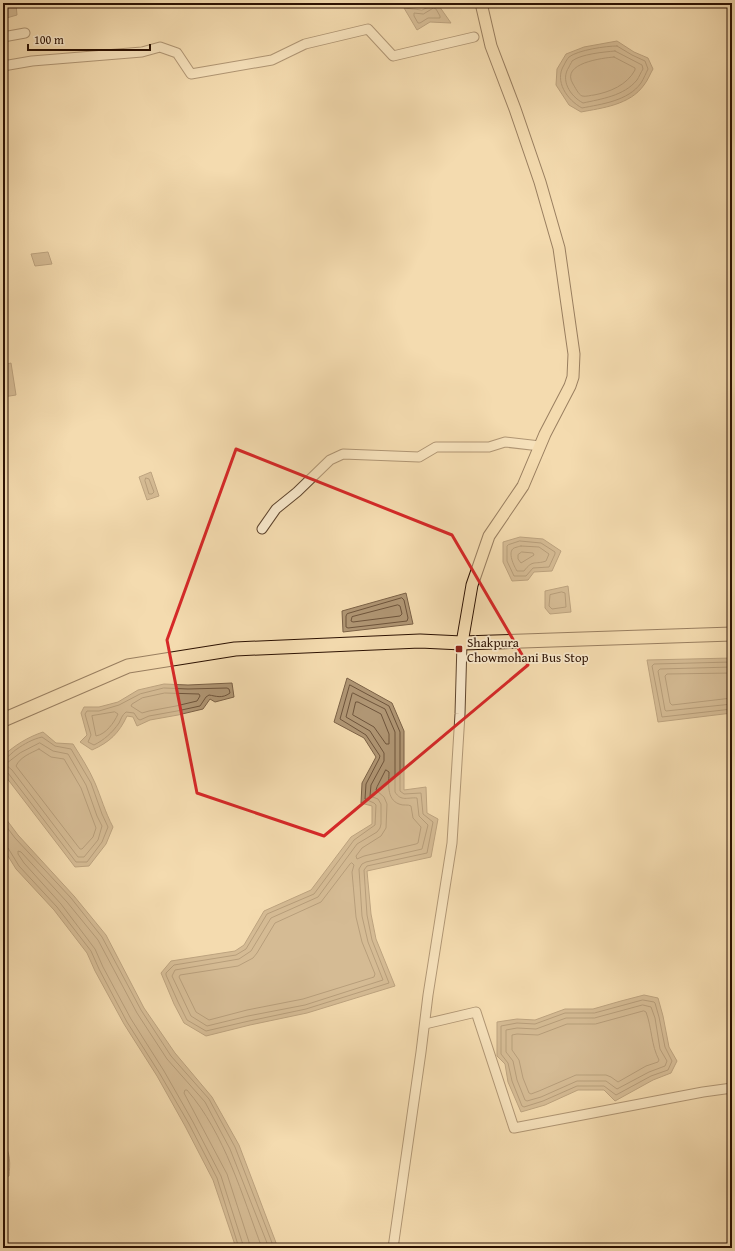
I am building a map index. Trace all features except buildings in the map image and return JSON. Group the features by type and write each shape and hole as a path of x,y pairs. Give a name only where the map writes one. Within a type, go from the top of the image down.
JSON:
{"highway":[{"path":"3,720 128,666 235,649 420,641 462,643 732,634"}],"main road":[{"path":"462,643 472,585 489,536 523,486 540,446 570,386 573,377 574,354 559,248 540,182 515,109 491,46 481,3"}],"street":[{"path":"3,66 142,52 160,47 176,53 190,74 272,60 305,44 368,29 393,56 474,37"},
{"path":"3,37 25,33"},
{"path":"262,529 276,509 330,460 343,454 419,457 436,446 489,447 505,442 540,446"},
{"path":"393,1248 428,996 452,843 460,714 462,643"},
{"path":"425,1024 476,1012 514,1128 703,1092 732,1088"}],"highlighted area":[{"path":"236,449 452,535 528,665 324,836 197,793 167,640"}],"water":[{"path":"3,3 16,4 17,15 3,19"},
{"path":"437,3 451,23 430,22 417,30 404,8 422,10"},
{"path":"617,41 634,52 648,58 653,69 644,85 631,97 606,107 581,112 569,105 556,85 557,69 566,54 584,47"},
{"path":"48,252 52,264 35,266 31,254"},
{"path":"11,363 16,395 3,397 3,365"},
{"path":"151,472 159,496 147,500 139,477"},
{"path":"520,537 543,539 561,551 552,571 534,572 528,580 512,581 503,562 503,542"},
{"path":"568,586 571,612 550,614 545,608 545,591"},
{"path":"406,593 413,624 343,632 342,611"},
{"path":"732,658 732,713 658,722 647,660"},
{"path":"347,678 392,703 404,731 404,790 426,787 427,813 438,819 431,857 367,871 371,914 376,939 395,986 307,1013 206,1036 184,1023 161,973 171,961 235,951 244,945 264,911 311,890 351,837 372,824 372,806 361,803 362,783 376,757 364,738 334,722"},
{"path":"232,683 234,697 215,702 210,699 203,709 150,720 137,726 133,717 127,716 117,732 109,740 98,747 92,750 80,742 87,735 81,713 84,707 99,707 118,702 138,690 164,684 188,685"},
{"path":"43,732 56,743 73,744 93,778 113,827 106,844 89,866 75,867 3,773 3,756 12,748 32,736"},
{"path":"3,815 18,835 74,896 106,935 144,1008 175,1053 212,1097 239,1145 278,1248 236,1248 213,1180 157,1076 124,1024 95,971 87,953 54,910 16,869 3,848"},
{"path":"644,995 658,998 669,1047 677,1061 671,1073 653,1080 615,1101 604,1090 578,1090 545,1105 521,1112 508,1082 505,1064 497,1056 497,1022 517,1019 535,1020 565,1009 593,1009"},
{"path":"3,1143 9,1155 10,1163 9,1176 3,1178"}],"place":[{"name":"Shakpura Chowmohani Bus Stop","path":"459,649"}]}
